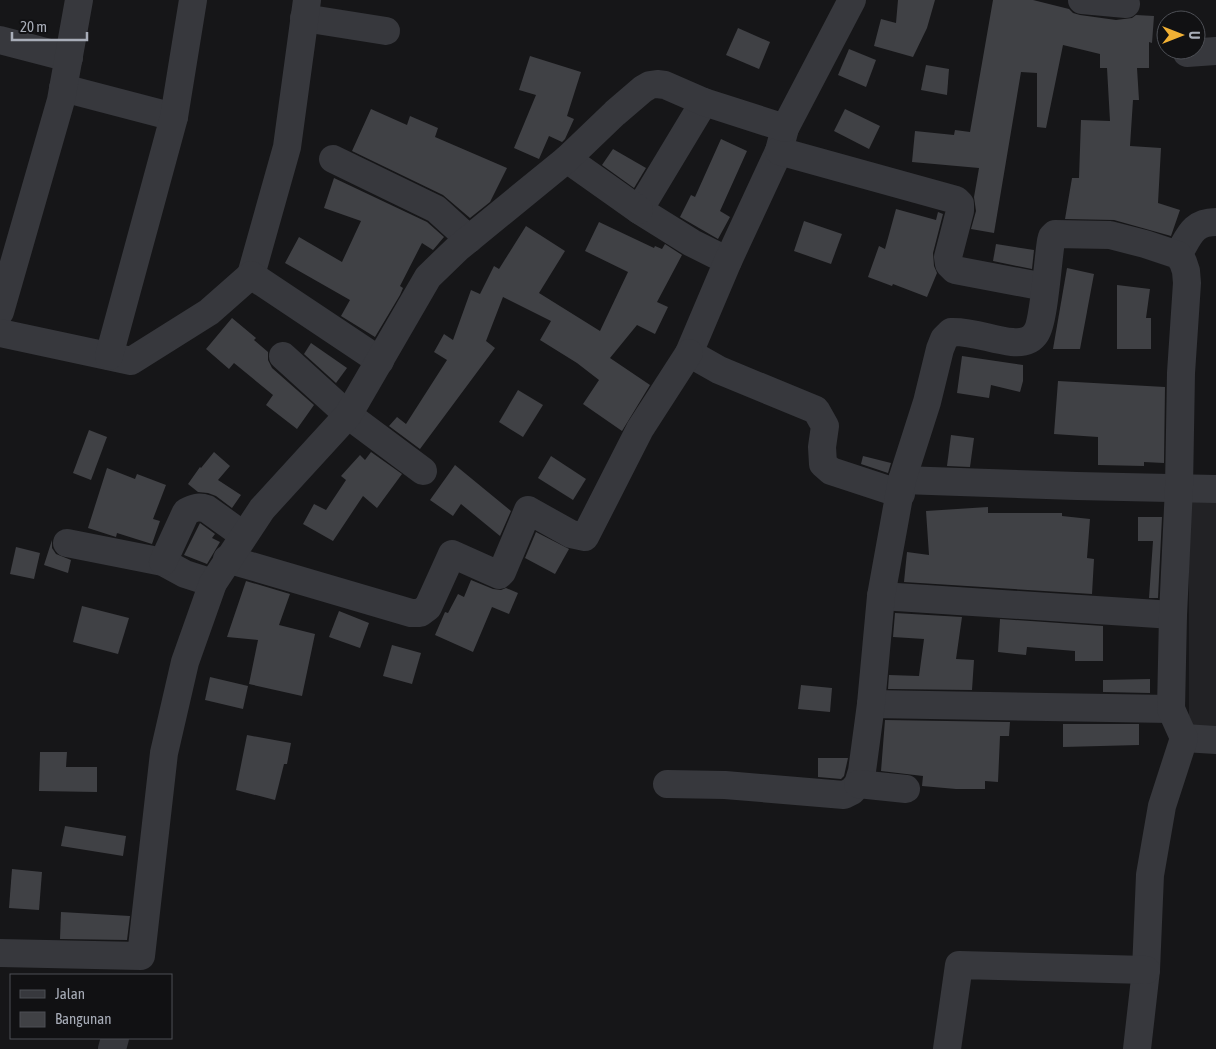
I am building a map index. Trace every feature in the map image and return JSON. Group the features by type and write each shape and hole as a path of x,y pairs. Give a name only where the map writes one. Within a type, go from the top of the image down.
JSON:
{"street":[{"path":"0,312 64,88 80,0"},
{"path":"109,356 174,117 193,0"},
{"path":"227,559 411,613 428,607 452,554 499,575 502,572 528,510 571,534 585,537 640,429 689,353 782,139 852,0"},
{"path":"1082,0 1126,4"},
{"path":"0,333 132,361 210,312 251,275 287,147 306,9 386,31"},
{"path":"0,40 69,58"},
{"path":"0,953 138,966 164,753 185,662 213,583 227,559 262,509 348,415 428,277 458,248 568,159 642,89 650,85 665,85 782,139 956,200 960,204 960,211 948,257 950,264 955,270 1045,287"},
{"path":"64,88 174,117"},
{"path":"639,210 704,102"},
{"path":"333,159 436,209 469,239"},
{"path":"568,159 639,210 692,243 728,260"},
{"path":"1178,255 1192,231 1205,223 1216,222"},
{"path":"667,784 725,785 844,795 852,792 858,784 871,704 882,596 901,487 944,339 951,332 1022,343 1030,339 1037,332 1041,319 1051,241 1055,234 1110,235 1178,255 1183,262 1187,283 1181,374 1171,709 1184,738 1162,806 1150,875 1146,970 1137,1049"},
{"path":"251,275 380,361"},
{"path":"689,353 719,370 816,410 825,426 822,447 823,464 831,471 901,487 1077,486 1216,488"},
{"path":"283,356 348,415 423,471"},
{"path":"163,562 186,512 194,508 201,507 207,509 243,535"},
{"path":"67,543 163,562 185,574 213,583"},
{"path":"882,596 1173,615"},
{"path":"871,704 1171,709"},
{"path":"1184,738 1216,740"},
{"path":"858,784 906,789"},
{"path":"947,1049 959,965 1146,970"}],"shaded area":[{"path":"1189,499 1216,500 1216,730 1189,730"}],"building":[{"path":"898,0 935,0 927,28 913,57 874,46 881,19 896,23"},
{"path":"993,0 1033,0 1069,9 1073,13 1080,15 1116,20 1132,18 1136,15 1154,16 1152,43 1149,42 1149,68 1137,68 1139,100 1133,100 1130,146 1161,148 1158,203 1180,210 1171,236 1114,220 1065,219 1072,178 1079,178 1081,120 1110,121 1107,68 1100,68 1100,54 1063,45 1046,128 1037,127 1037,73 1021,72 994,233 971,229 976,211 974,197 979,168 912,162 915,131 954,135 955,130 970,132"},
{"path":"738,28 770,42 759,69 726,55"},
{"path":"849,49 876,60 866,87 838,75"},
{"path":"530,56 581,72 567,116 574,119 565,139 562,142 549,136 539,159 514,148 536,95 519,90"},
{"path":"926,65 949,69 947,95 921,90"},
{"path":"371,109 407,125 410,116 438,128 435,137 507,168 490,202 470,218 443,195 352,151"},
{"path":"845,109 880,126 869,149 834,131"},
{"path":"721,139 747,151 720,211 730,217 718,239 680,217 691,195 695,197"},
{"path":"613,149 646,168 634,188 602,165"},
{"path":"334,178 427,222 444,237 433,250 422,243 400,286 403,288 400,295 375,337 341,316 350,300 285,263 299,237 342,262 361,221 324,208"},
{"path":"896,209 936,220 938,212 943,214 933,253 934,266 937,273 927,297 868,277 879,246 885,249"},
{"path":"804,221 842,234 831,264 794,251"},
{"path":"599,222 654,248 655,246 662,249 665,244 682,255 657,302 668,307 655,334 637,325 610,358 650,385 622,431 583,404 599,380 577,363 540,340 551,321 503,297 486,341 495,348 420,449 389,426 397,417 406,424 447,360 434,352 444,334 453,340 471,290 480,294 494,266 499,269 526,226 565,251 539,293 600,331 628,272 585,251"},
{"path":"996,244 1034,250 1032,269 993,261"},
{"path":"1067,268 1094,274 1080,349 1053,349"},
{"path":"1117,285 1150,289 1146,318 1151,318 1151,349 1117,349"},
{"path":"232,318 256,338 254,340 268,352 268,360 272,368 314,405 297,429 266,405 273,395 234,363 229,369 206,349"},
{"path":"311,343 347,368 336,383 304,354"},
{"path":"962,356 1023,365 1023,381 1020,392 991,385 989,398 957,393"},
{"path":"1058,381 1165,387 1164,463 1144,462 1144,466 1098,465 1098,437 1054,434"},
{"path":"518,390 543,405 523,437 499,422"},
{"path":"89,430 107,437 91,480 73,473"},
{"path":"951,435 974,438 970,467 947,466"},
{"path":"214,452 230,466 218,480 241,495 232,508 216,496 198,492 188,484"},
{"path":"371,452 402,474 377,508 363,496 333,541 303,524 314,504 326,510 346,480 341,476 360,455 365,460"},
{"path":"551,456 586,479 573,500 538,478"},
{"path":"863,456 891,463 888,473 861,464"},
{"path":"455,465 511,511 500,536 461,504 453,516 430,500"},
{"path":"107,468 135,479 137,474 166,485 153,519 160,521 152,544 117,533 116,537 88,528"},
{"path":"988,507 988,513 1062,513 1062,516 1090,519 1087,558 1094,559 1092,594 904,582 907,552 929,555 926,511"},
{"path":"1138,517 1162,517 1158,598 1149,598 1153,541 1138,541"},
{"path":"200,523 215,534 212,538 220,542 207,564 184,555"},
{"path":"536,532 569,549 555,574 525,558"},
{"path":"52,540 52,548 56,554 71,560 68,573 44,565"},
{"path":"16,547 40,553 34,579 10,574"},
{"path":"471,580 493,589 501,590 506,588 518,593 509,614 492,607 473,652 435,635 445,612 448,613 458,594 464,597"},
{"path":"246,581 290,594 279,625 315,634 302,696 249,684 258,640 227,637"},
{"path":"82,606 129,618 118,654 73,642"},
{"path":"339,611 369,623 360,648 329,637"},
{"path":"895,613 962,617 956,659 974,660 972,690 888,689 889,675 919,676 924,639 893,637"},
{"path":"1000,619 1103,626 1103,661 1075,661 1075,651 1027,647 1026,655 998,652"},
{"path":"392,645 421,653 412,684 383,676"},
{"path":"210,677 248,686 243,709 205,700"},
{"path":"1150,679 1150,693 1103,692 1103,680"},
{"path":"801,685 832,688 830,712 798,709"},
{"path":"885,720 1010,722 1009,736 1000,736 998,782 985,781 985,789 922,786 923,776 881,771"},
{"path":"1063,724 1139,724 1139,745 1063,747"},
{"path":"247,735 291,743 287,764 284,764 275,800 236,790"},
{"path":"40,752 67,752 66,767 97,767 97,792 39,791"},
{"path":"818,758 848,758 844,776 841,779 818,777"},
{"path":"65,826 126,836 123,856 61,846"},
{"path":"12,869 42,872 39,910 9,908"},
{"path":"61,912 130,916 127,940 60,939"}]}
